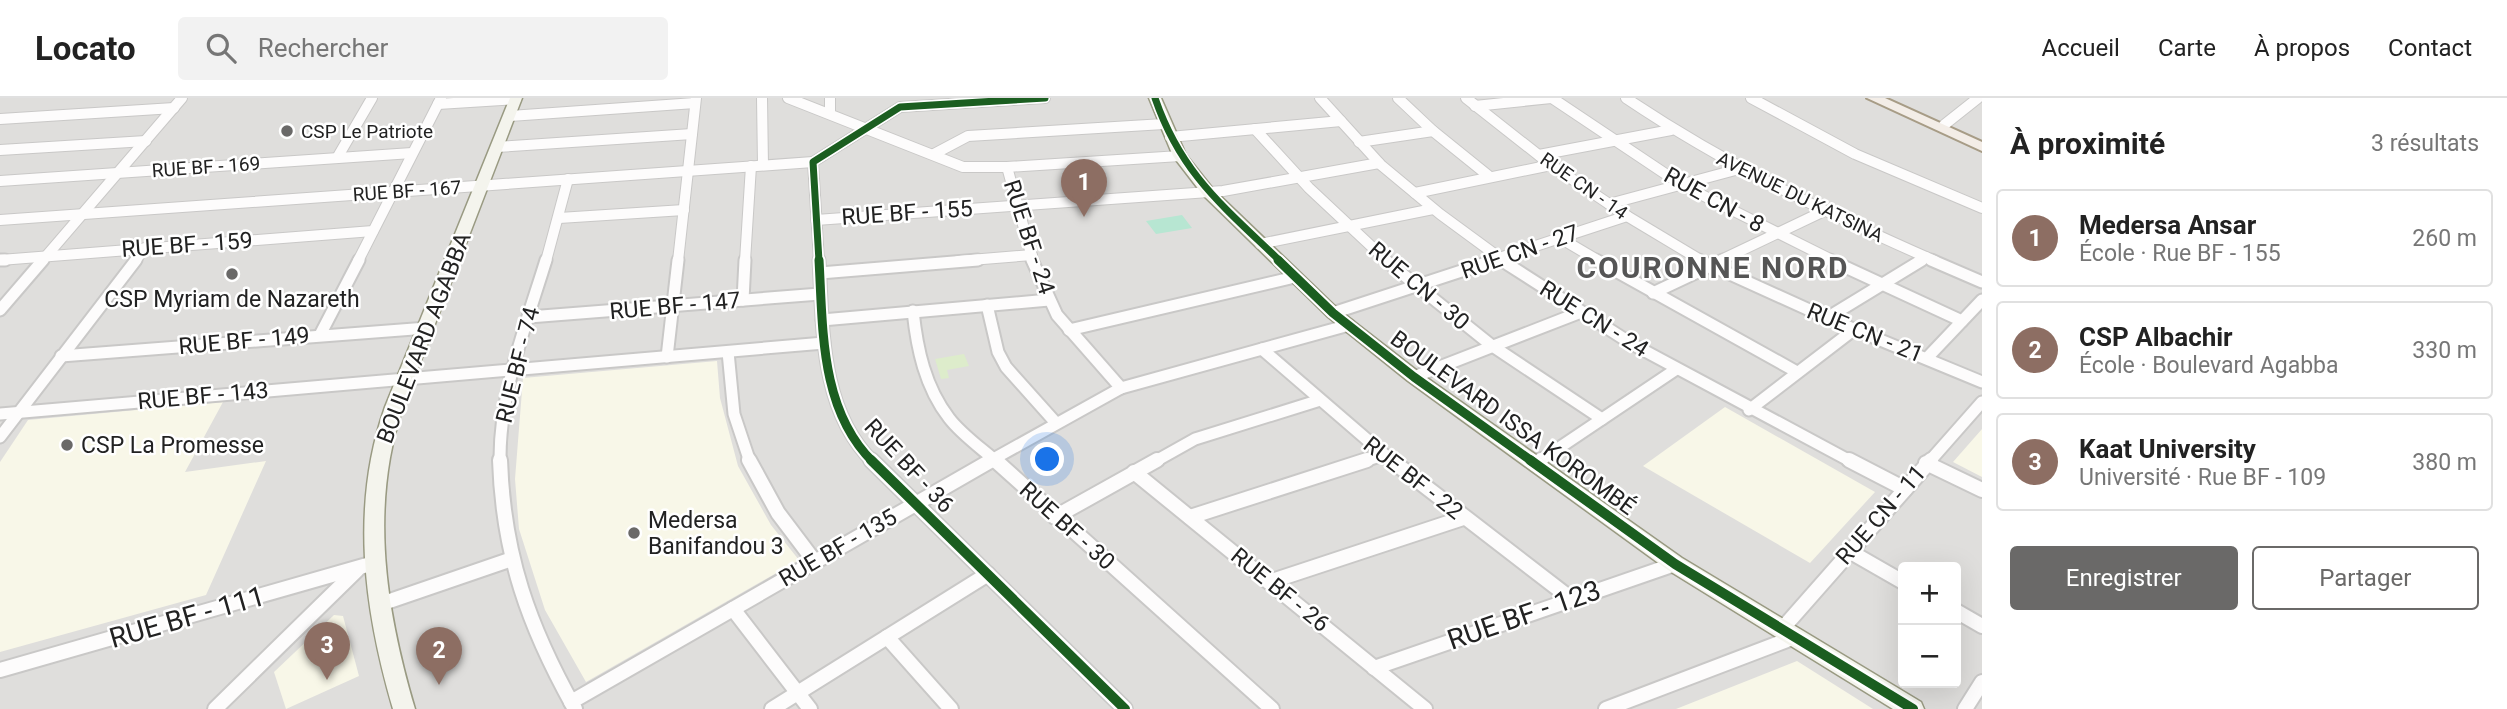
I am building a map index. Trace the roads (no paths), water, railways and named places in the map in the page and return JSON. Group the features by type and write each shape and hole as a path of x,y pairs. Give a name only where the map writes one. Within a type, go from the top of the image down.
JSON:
{"main road":[{"path":"1874,98 1982,147"},
{"path":"1887,98 1982,141"}],"street":[{"path":"2,304 182,98"},
{"path":"337,158 372,98"},
{"path":"762,98 763,165"},
{"name":"RUE BF - 24","path":"788,98 970,168 1007,167 1016,206 1049,300 1069,330 1121,388"},
{"path":"830,98 830,114"},
{"path":"813,162 899,103 1045,98"},
{"name":"BOULEVARD ISSA KOROMBÉ","path":"1155,98 1180,156 1208,192 1333,313 1414,377 1675,564 1913,709"},
{"name":"RUE CN - 24","path":"1320,98 1379,163 1433,209 1499,258 1675,370 1905,489"},
{"path":"1398,98 1433,131 1490,177"},
{"name":"RUE CN - 14","path":"1465,98 1551,165 1627,216 1710,266"},
{"path":"1475,106 1551,98"},
{"name":"RUE CN - 8","path":"1551,98 1682,185 1775,234 1962,321"},
{"name":"AVENUE DU KATSINA","path":"1626,98 1671,130 1822,212 1982,282"},
{"path":"1751,98 1855,154 1982,208"},
{"path":"1944,125 1973,99"},
{"path":"320,335 439,101 514,105 696,101 667,358"},
{"name":"BOULEVARD AGABBA","path":"404,709 390,663 367,565 380,453 405,379 514,105"},
{"path":"0,118 174,108"},
{"path":"934,154 968,136 1255,129 1341,121"},
{"name":"RUE CN - 30","path":"1255,129 1298,178 1417,288 1493,346 1602,419"},
{"path":"1539,155 1671,130"},
{"path":"1359,142 1433,131"},
{"path":"497,147 692,134"},
{"path":"0,150 146,141"},
{"name":"RUE BF - 169","path":"0,181 412,153"},
{"path":"1007,167 1180,156"},
{"name":"RUE BF - 167","path":"0,220 813,162"},
{"name":"RUE BF - 36","path":"813,162 824,343 833,395 845,425 865,454 1125,709"},
{"name":"RUE BF - 155","path":"816,220 1208,192 1379,163"},
{"path":"1415,194 1551,165"},
{"path":"743,300 751,166"},
{"path":"1609,204 1739,169"},
{"name":"RUE BF - 74","path":"568,179 559,218 512,370 504,410 499,461 500,512 509,560 531,622 573,705"},
{"path":"1260,244 1433,209"},
{"path":"559,218 684,210"},
{"path":"1653,293 1822,212"},
{"name":"RUE CN - 27","path":"1333,313 1417,288 1627,216"},
{"name":"RUE BF - 159","path":"0,260 373,232"},
{"path":"1560,238 1653,293 1797,372"},
{"path":"0,437 145,248"},
{"path":"820,273 1032,255"},
{"path":"1827,318 1926,257"},
{"name":"RUE CN - 21","path":"1710,266 1982,382"},
{"path":"1069,330 1295,277"},
{"name":"RUE BF - 147","path":"529,317 820,294"},
{"path":"822,320 1049,300"},
{"path":"1927,358 1982,300"},
{"path":"987,305 998,352 1006,367 1056,423"},
{"name":"RUE BF - 30","path":"913,312 918,358 934,396 950,420 1272,709"},
{"path":"1414,377 1581,312"},
{"name":"RUE BF - 135","path":"573,705 915,503 1121,388 1349,325"},
{"name":"RUE BF - 149","path":"61,356 427,328"},
{"path":"1749,410 1856,328"},
{"name":"RUE BF - 143","path":"0,414 824,343"},
{"name":"RUE BF - 22","path":"1262,349 1317,401 1382,455 1570,598"},
{"path":"728,352 734,419 751,467 762,491 815,562"},
{"path":"1535,464 1675,370"},
{"path":"1055,517 1195,439 1317,401"},
{"name":"RUE CN - 11","path":"1788,633 1849,551 1982,402"},
{"path":"1190,517 1382,455"},
{"path":"1926,463 1982,490"},
{"name":"RUE BF - 26","path":"1134,472 1425,709"},
{"path":"1269,582 1463,518"},
{"path":"1849,551 1898,579"},
{"path":"378,606 509,560"},
{"name":"RUE BF - 123","path":"1374,668 1570,598 1675,564"},
{"path":"215,709 367,565"},
{"name":"RUE BF - 111","path":"0,670 367,565"},
{"path":"772,709 988,574"},
{"path":"733,609 810,709"},
{"path":"1961,614 1982,626"},
{"path":"1606,709 1788,633"},
{"path":"887,637 951,709"},
{"path":"1965,709 1982,682"}],"place":[{"name":"CSP Le Patriote","path":"287,131"},
{"name":"Medersa Ansar","path":"1084,217"},
{"name":"CSP Myriam de Nazareth","path":"232,274"},
{"name":"CSP La Promesse","path":"67,445"},
{"name":"Medersa Banifandou 3","path":"634,533"},
{"name":"Kaat University","path":"327,680"},
{"name":"CSP Albachir","path":"439,685"}],"district":[{"name":"COURONNE NORD","path":"1713,267"}]}
